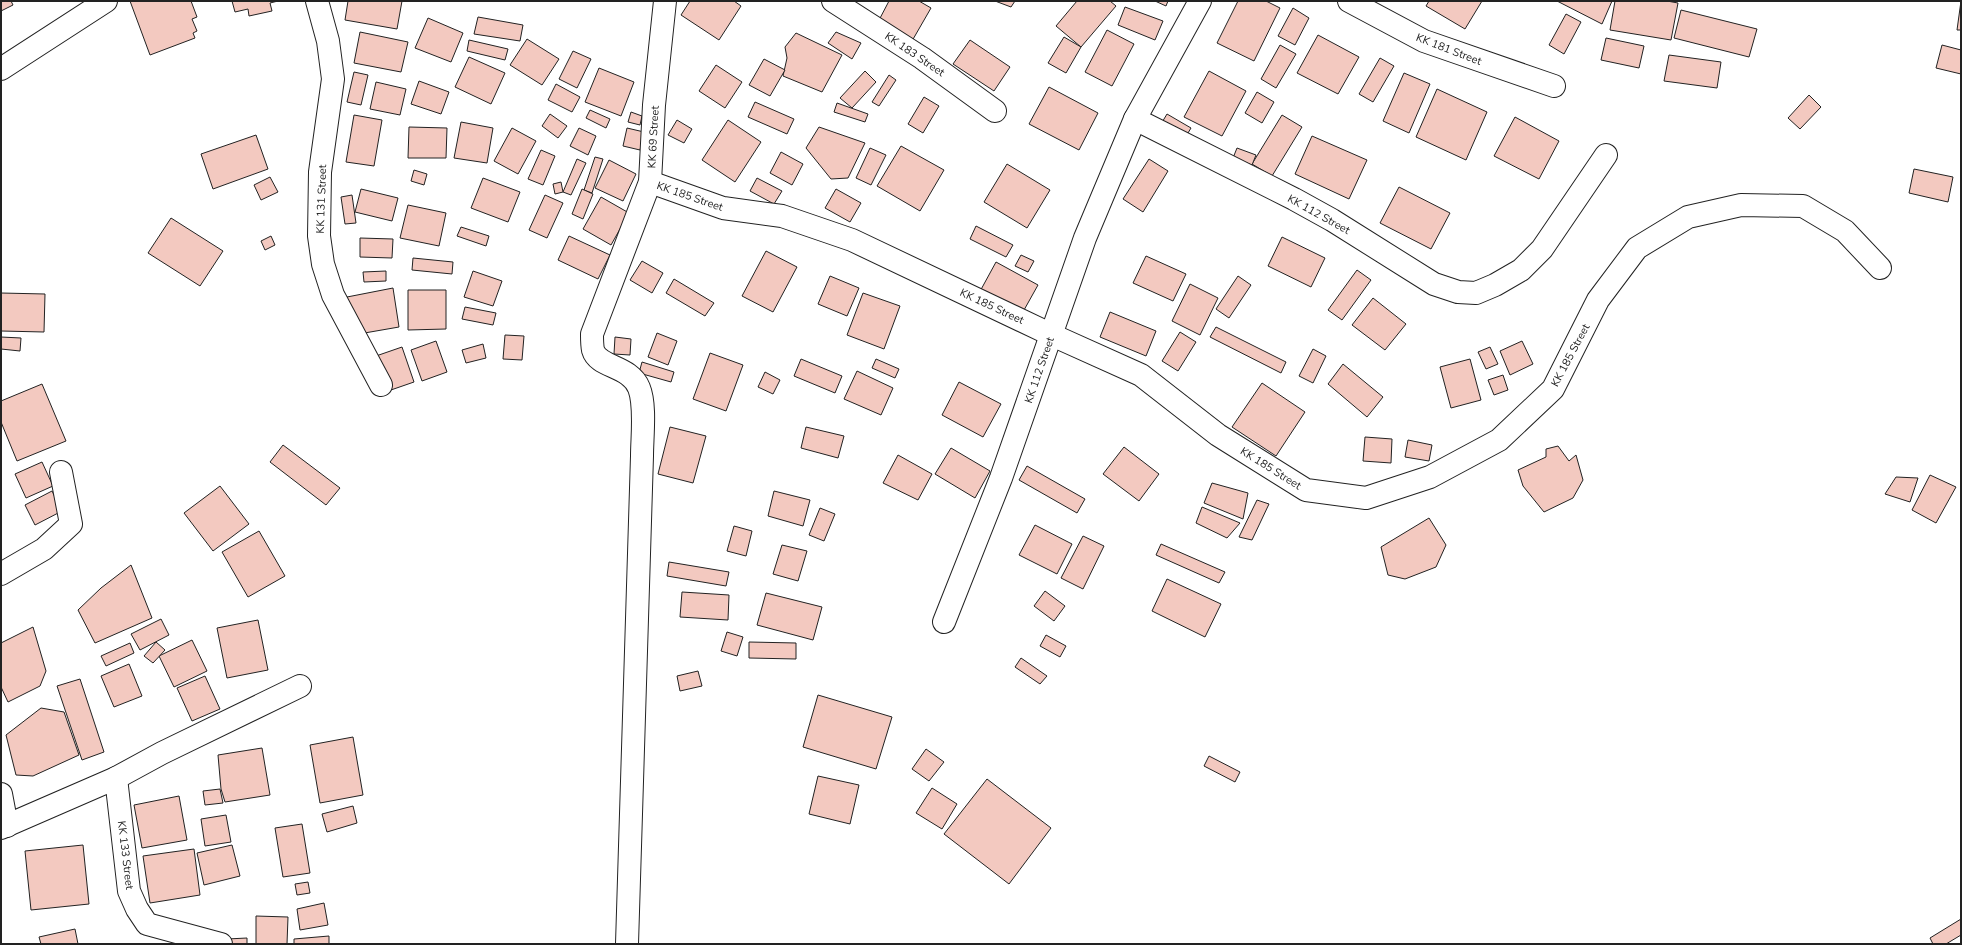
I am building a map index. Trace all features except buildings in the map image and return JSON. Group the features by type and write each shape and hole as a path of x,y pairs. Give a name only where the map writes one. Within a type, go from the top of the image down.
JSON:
{"street":[{"name":"KK 131 Street","path":"317,1 328,41 333,79 320,172 319,236 323,264 333,295 380,385"},
{"name":"KK 69 Street","path":"627,944 642,464 642,406 639,387 627,372 602,361 593,351 592,334 650,182 654,105 665,1"},
{"name":"KK 183 Street","path":"833,1 922,58 995,111"},
{"name":"KK 112 Street","path":"944,622 1001,478 1085,238 1135,119 1200,1"},
{"name":"KK 181 Street","path":"1349,1 1424,41 1554,86"},
{"path":"1,69 101,2"},
{"name":"KK 112 Street","path":"1135,119 1332,220 1434,284 1458,292 1476,293 1495,285 1521,270 1542,249 1606,155"},
{"name":"KK 185 Street","path":"650,182 723,208 782,216 852,240 1052,335 1141,375 1218,435 1306,490 1366,498 1430,477 1499,440 1553,389 1598,300 1636,248 1688,217 1741,204 1803,206 1845,231 1880,268"},
{"path":"1,574 44,549 71,524 61,472"},
{"path":"1,794 4,827 116,778 162,753 300,686"},
{"name":"KK 133 Street","path":"116,778 129,891 137,909 148,924 221,944"}]}
